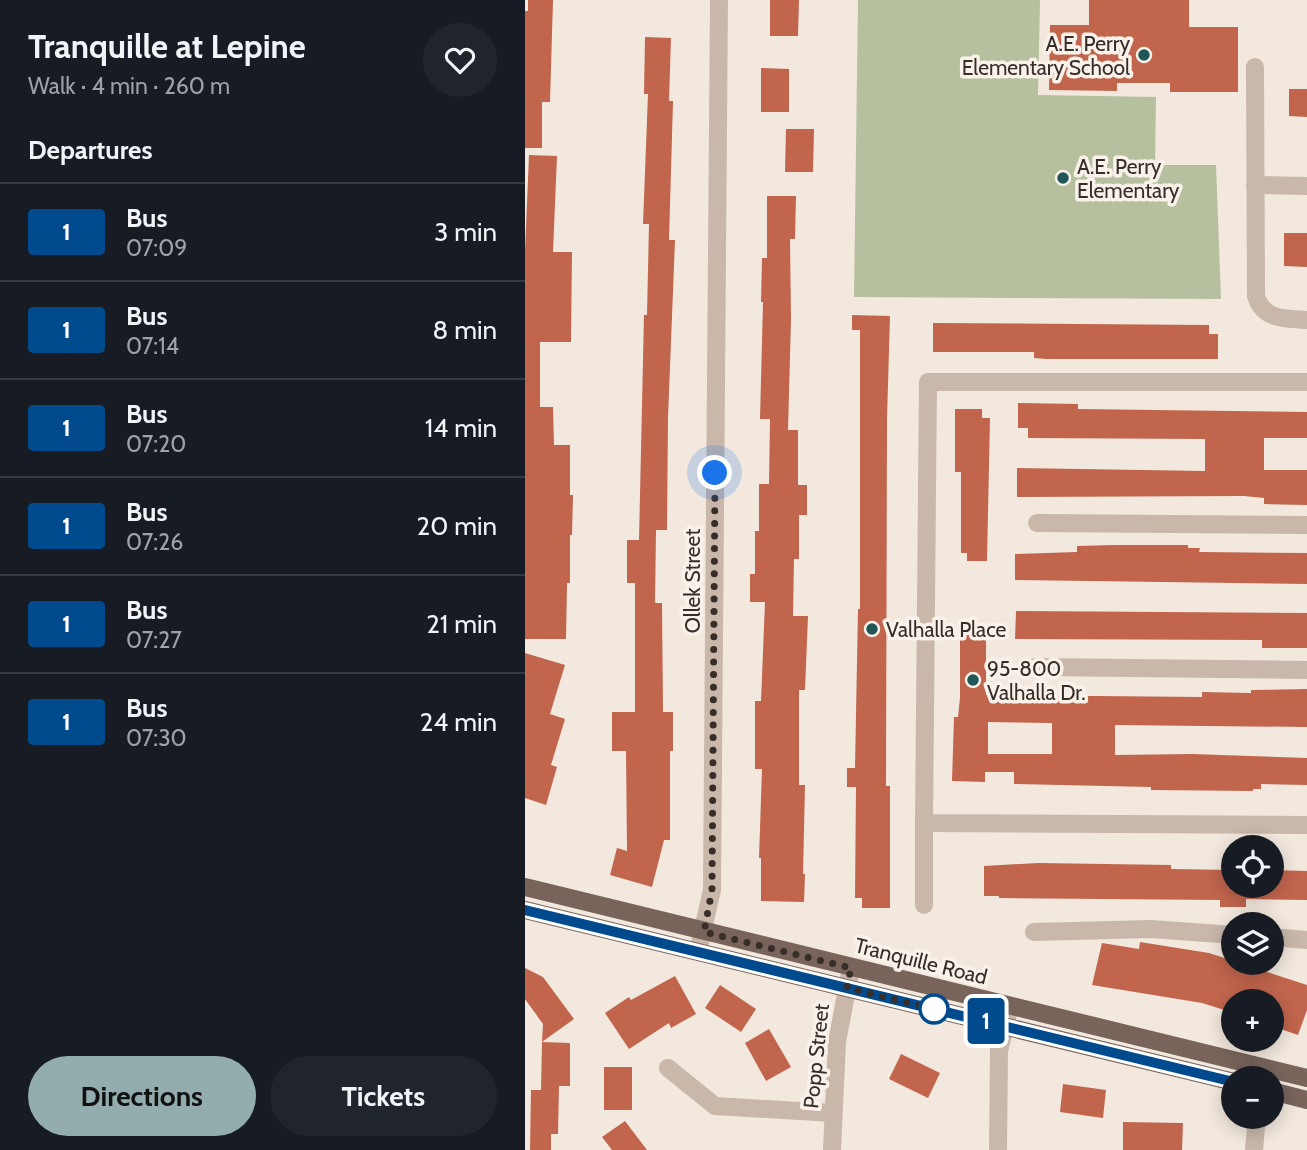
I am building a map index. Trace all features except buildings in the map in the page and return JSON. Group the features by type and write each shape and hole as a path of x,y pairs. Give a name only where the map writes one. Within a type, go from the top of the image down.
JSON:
{"main road":[{"name":"Tranquille Road","path":"525,887 1010,1006 1237,1066"},
{"name":"Tranquille Road","path":"525,910 1221,1079"},
{"name":"Tranquille Road","path":"1284,1076 1307,1078"},
{"path":"1284,1094 1307,1100"}],"street":[{"name":"Ollek Street","path":"698,951 712,890 719,0"},
{"path":"1255,67 1256,296 1265,313 1282,319 1307,320"},
{"path":"1255,185 1307,186"},
{"path":"924,905 928,382 1307,382"},
{"path":"1037,523 1307,525"},
{"path":"1035,667 1307,670"},
{"path":"924,823 1307,825"},
{"path":"1034,932 1151,929 1221,933"},
{"path":"1284,938 1307,940"},
{"name":"Popp Street","path":"832,1150 837,1042 851,968"},
{"path":"998,1150 999,1051 1010,1006"},
{"path":"669,1068 715,1106 833,1113"},
{"path":"1254,1150 1256,1129"}],"green space":[{"name":"A.E. Perry Elementary","path":"858,0 1040,0 1038,95 1156,97 1155,165 1216,165 1221,299 854,297"}],"bus line":[{"name":"1","path":"525,910 1221,1079"}],"place":[{"name":"A.E. Perry Elementary School","path":"1144,55"},
{"name":"A.E. Perry Elementary","path":"1063,178"},
{"name":"Valhalla Place","path":"872,629"},
{"name":"95-800 Valhalla Dr.","path":"973,680"}],"route":[{"path":"715,473 712,890 704,932 851,968 847,988 934,1009"}]}
